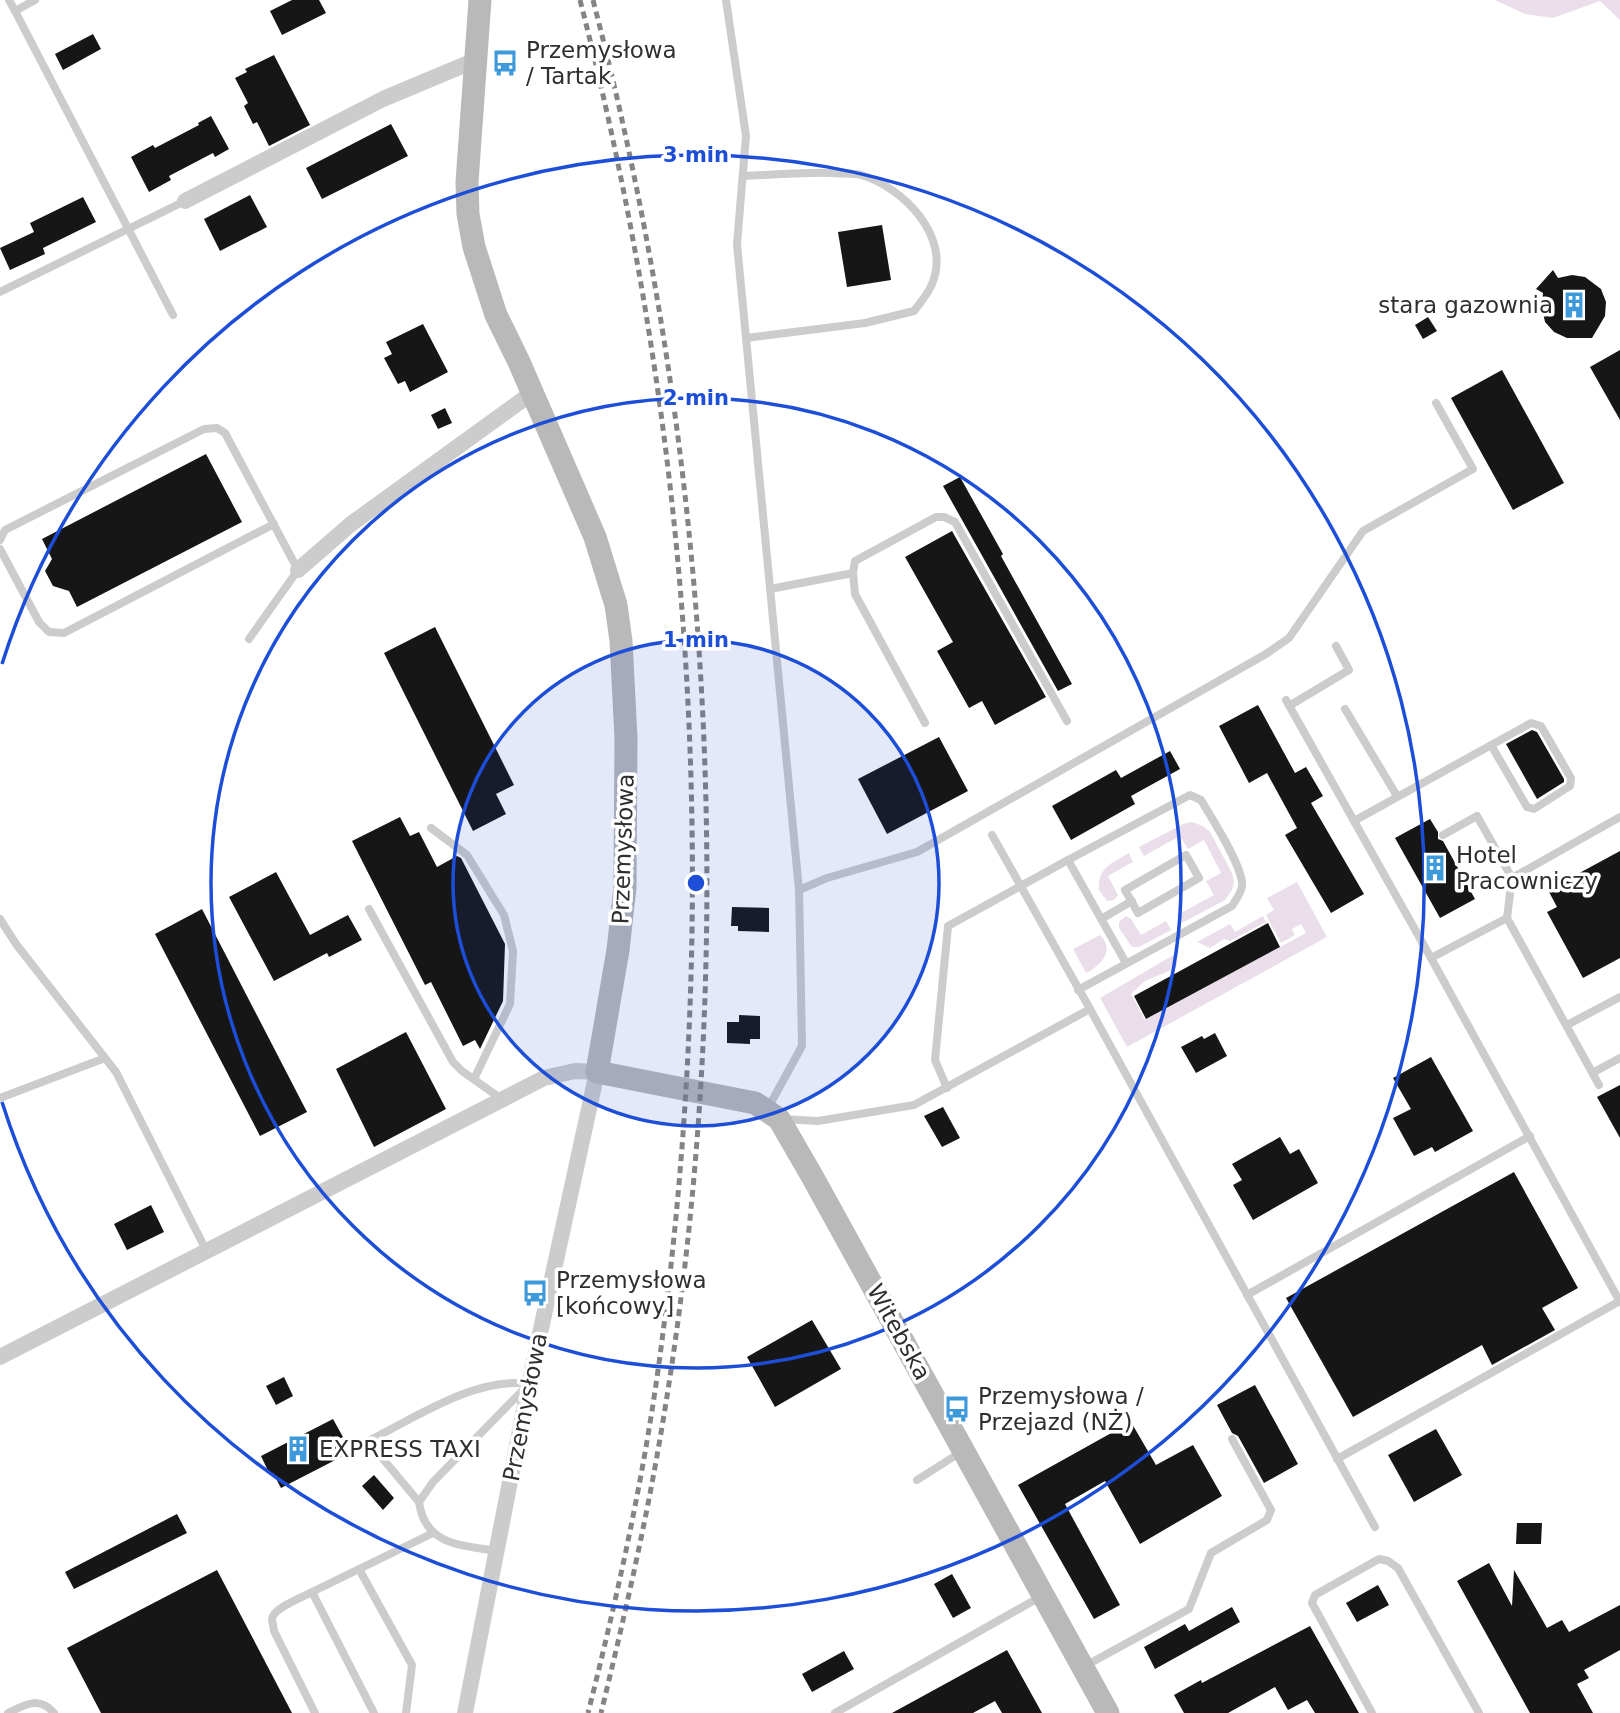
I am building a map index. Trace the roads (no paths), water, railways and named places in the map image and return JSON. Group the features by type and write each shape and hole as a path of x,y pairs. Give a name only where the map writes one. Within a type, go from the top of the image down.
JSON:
{"street":[{"name":"Przemysłowa","path":"465,1713 529,1384 597,1072 618,950 625,887 626,738 621,641 616,605 595,537 483,282 468,214 467,182 480,0"},
{"path":"185,201 383,99 475,60"},
{"path":"298,570 351,524 532,393"},
{"path":"0,1357 557,1074 597,1072 755,1103 773,1114"},
{"name":"Witebska","path":"773,1114 813,1175 1108,1713"}],"lane":[{"path":"9,0 173,315"},
{"path":"15,11 35,0"},
{"path":"726,0 746,136 737,244 799,890 802,1046 773,1114 818,1121 914,1105 1090,1009"},
{"path":"743,176 807,172 858,174 882,183 916,211 930,229 936,263 932,284 914,311 865,323 746,338"},
{"path":"0,292 185,201"},
{"path":"799,890 827,878 917,852 1231,675 1289,638 1363,531 1473,469 1436,403"},
{"path":"0,540 5,530 210,427 217,428 225,433 298,570 249,639"},
{"path":"925,723 855,594 853,573 855,561 936,517 955,522 1067,721"},
{"path":"0,549 39,622 49,632 64,633 274,524"},
{"path":"770,589 853,573"},
{"path":"1336,646 1349,670 1288,703 1620,1302 1337,1459"},
{"path":"1345,709 1397,796"},
{"path":"1354,821 1397,796 1531,723 1541,726 1571,778 1570,786 1534,809 1527,807 1491,745"},
{"path":"947,1088 935,1060 948,926 1190,795 1201,800 1240,870 1242,888 1232,906 1079,989"},
{"path":"1443,835 1477,816 1513,878 1507,918 1599,1085"},
{"path":"1513,878 1620,817"},
{"path":"431,828 467,855 504,915 513,951 510,1004 474,1079"},
{"path":"992,835 1375,1527"},
{"path":"1186,855 1199,878 1138,913 1132,901 1125,890 1186,855"},
{"path":"1068,860 1126,963"},
{"path":"1101,919 1132,901"},
{"path":"369,909 453,1062 503,1100"},
{"path":"1431,958 1507,918"},
{"path":"0,919 16,944 116,1072 207,1252"},
{"path":"1567,1025 1620,997"},
{"path":"0,1098 105,1058"},
{"path":"1594,1072 1620,1058"},
{"path":"1247,1295 1530,1136"},
{"path":"497,1551 444,1541 433,1533 421,1513 419,1502 368,1441 473,1389 514,1382 529,1384"},
{"path":"419,1502 433,1482 529,1384"},
{"path":"1082,1667 1189,1609 1211,1553 1267,1520 1271,1510 1232,1440"},
{"path":"917,1480 963,1450"},
{"path":"315,1713 274,1631 274,1613 433,1533"},
{"path":"1372,1713 1312,1603 1315,1595 1379,1559 1398,1568 1479,1713"},
{"path":"359,1569 412,1665 406,1713"},
{"path":"312,1592 374,1713"},
{"path":"835,1713 1043,1596"},
{"path":"8,1713 30,1702 48,1705 54,1713"}],"railway":[{"path":"580,0 619,170 650,339 673,509 687,678 692,848 690,1019 678,1190 659,1363 628,1539 588,1713"},
{"path":"593,0 635,180 667,362 690,545 704,730 707,915 700,1100 683,1284 655,1467 601,1713"}],"place":[{"name":"Przemysłowa / Tartak","path":"505,63"},
{"name":"stara gazownia","path":"1574,305"},
{"name":"Hotel Pracowniczy","path":"1435,868"},
{"name":"Przemysłowa [końcowy]","path":"535,1293"},
{"name":"Przemysłowa / Przejazd (NŻ)","path":"957,1409"},
{"name":"EXPRESS TAXI","path":"298,1449"}]}
